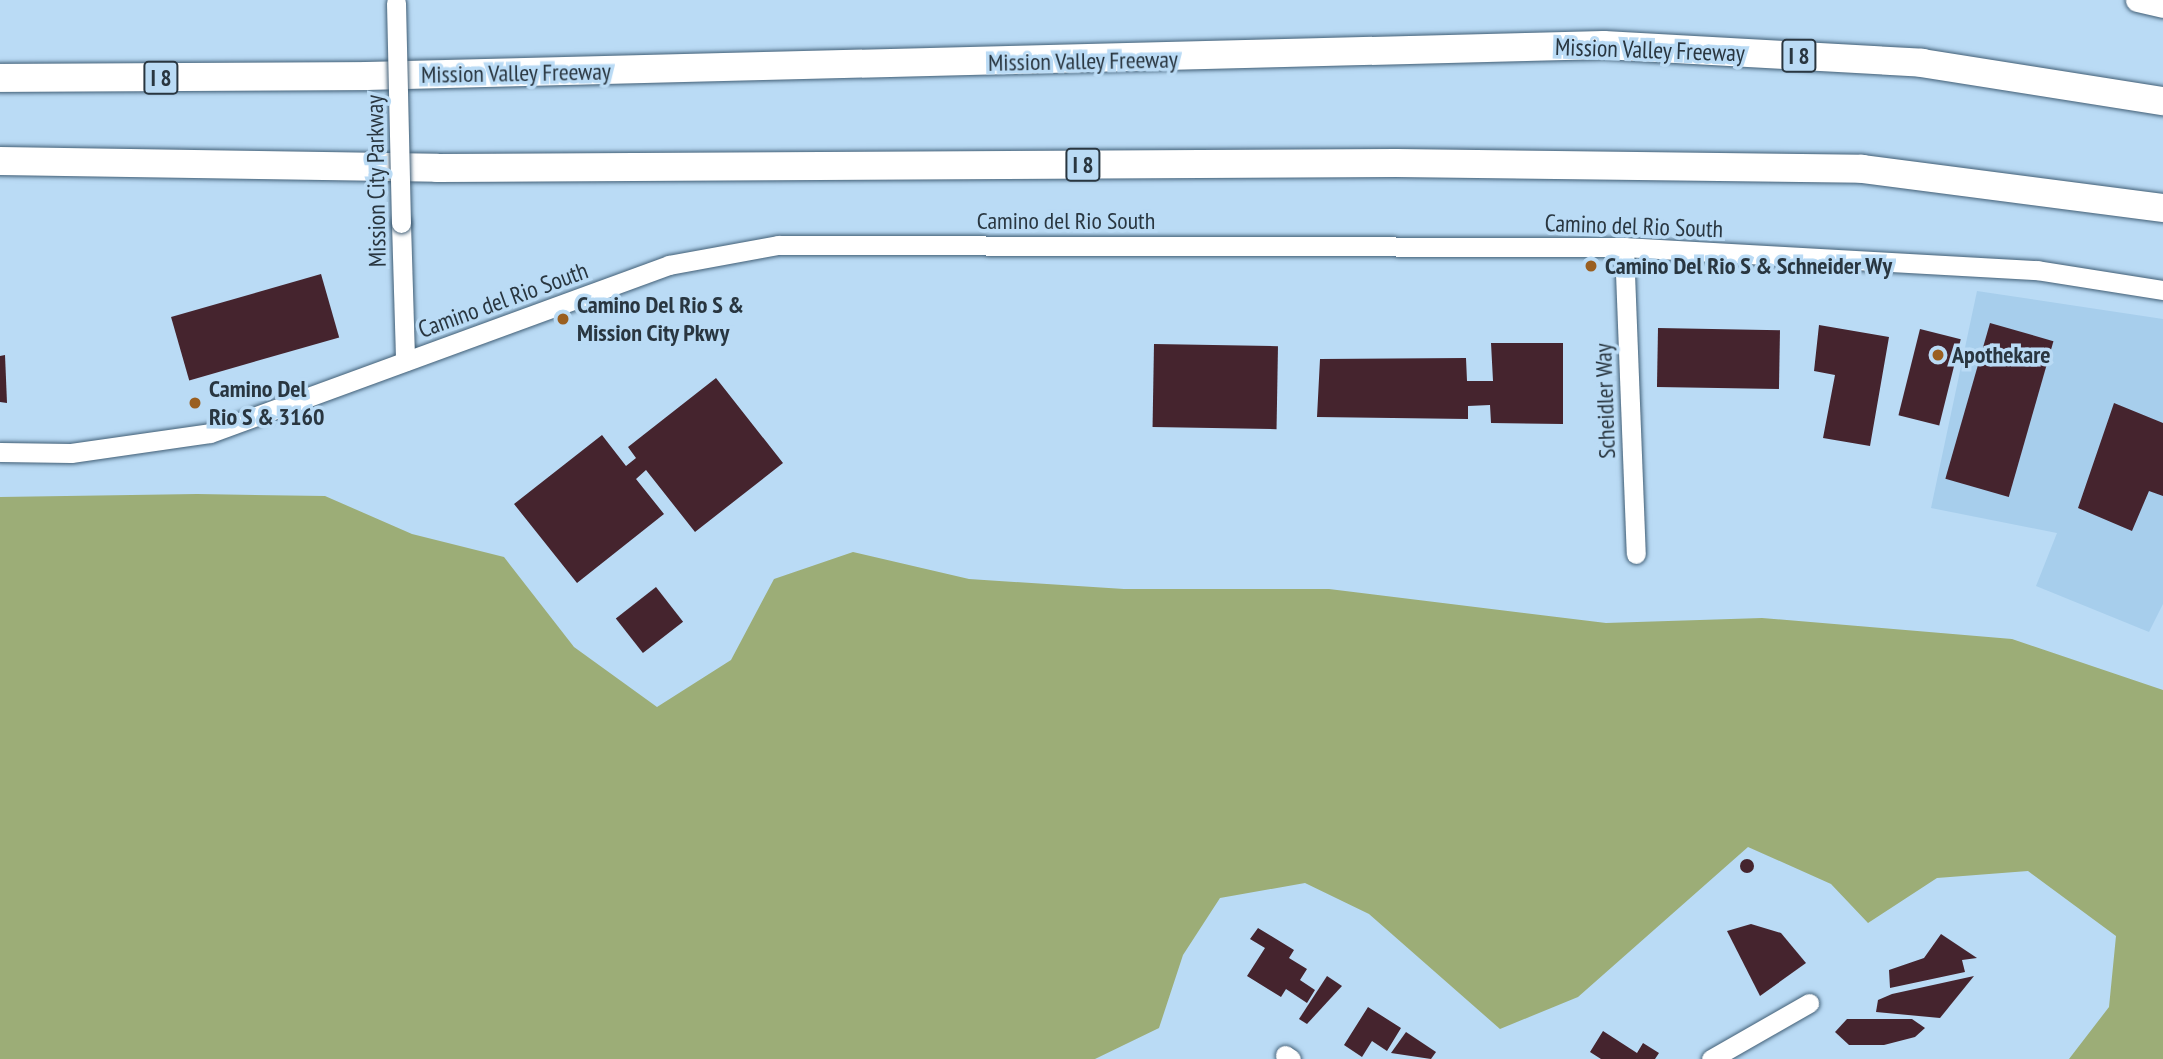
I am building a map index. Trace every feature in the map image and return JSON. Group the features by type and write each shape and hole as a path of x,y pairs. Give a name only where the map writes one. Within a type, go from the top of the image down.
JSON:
{"highway":[{"name":"Mission Valley Freeway","path":"0,78 366,76 1604,45 1922,63 2163,101"},
{"name":"I 8","path":"0,161 438,169 1396,163 1862,169 2163,208"}],"main road":[{"path":"2138,0 2163,6"}],"street":[{"name":"Mission City Parkway","path":"396,2 405,361"},
{"name":"Camino del Rio South","path":"0,452 71,453 211,433 669,265 778,245 1624,247 2037,270 2163,290"},
{"name":"Scheidler Way","path":"1624,247 1636,554"},
{"path":"1711,1059 1809,1003"}],"shaded area":[{"path":"1977,291 2163,319 2163,604 2149,632 2036,586 2057,533 1931,508"}],"green space":[{"path":"197,494 325,496 412,534 504,557 574,647 657,707 731,660 774,579 853,552 969,579 1124,589 1329,589 1606,623 1762,618 2012,639 2163,690 2163,1059 2069,1059 2109,1007 2116,936 2028,871 1937,878 1868,923 1831,884 1748,847 1578,997 1500,1029 1369,914 1305,883 1220,898 1183,955 1159,1028 1095,1059 0,1059 0,497"}],"building":[{"path":"321,274 339,337 189,380 171,317"},
{"path":"1990,323 2053,341 2009,497 1945,479"},
{"path":"1819,325 1889,337 1870,446 1823,438 1835,375 1814,371"},
{"path":"1658,328 1780,330 1779,389 1657,387"},
{"path":"1920,329 1961,339 1939,426 1898,415"},
{"path":"1491,343 1563,343 1563,424 1491,423 1490,405 1468,406 1468,419 1317,417 1320,359 1466,358 1467,381 1493,381"},
{"path":"1154,344 1278,346 1277,429 1153,427"},
{"path":"5,355 7,403 0,402 0,356"},
{"path":"716,378 783,463 695,532 646,470 636,479 664,514 577,583 514,504 602,435 626,466 636,458 628,447"},
{"path":"2114,403 2163,423 2163,496 2149,491 2132,531 2078,508"},
{"path":"656,587 683,622 643,653 616,618"},
{"path":"1747,859 1752,861 1752,871 1747,873 1742,871 1740,866 1742,861"},
{"path":"1751,924 1781,933 1806,963 1760,996 1727,931"},
{"path":"1258,928 1294,950 1289,958 1307,969 1300,980 1315,990 1307,1003 1286,989 1281,997 1247,976 1265,948 1250,939"},
{"path":"1941,934 1977,958 1962,960 1965,972 1890,988 1889,970 1924,958"},
{"path":"1327,976 1342,986 1307,1024 1299,1019"},
{"path":"1974,976 1940,1018 1876,1012 1878,1000 1892,994"},
{"path":"1368,1007 1401,1028 1387,1051 1372,1041 1362,1057 1344,1045"},
{"path":"1847,1019 1912,1019 1925,1028 1915,1037 1884,1045 1849,1045 1835,1032"},
{"path":"1603,1031 1637,1053 1643,1043 1659,1053 1655,1059 1601,1059 1590,1052"},
{"path":"1406,1032 1436,1052 1431,1059 1391,1053"}],"place":[{"name":"Camino Del Rio S & Schneider Wy","path":"1591,266"},
{"name":"Camino Del Rio S & Mission City Pkwy","path":"563,319"},
{"name":"Apothekare","path":"1938,355"},
{"name":"Camino Del Rio S & 3160","path":"195,403"}]}
